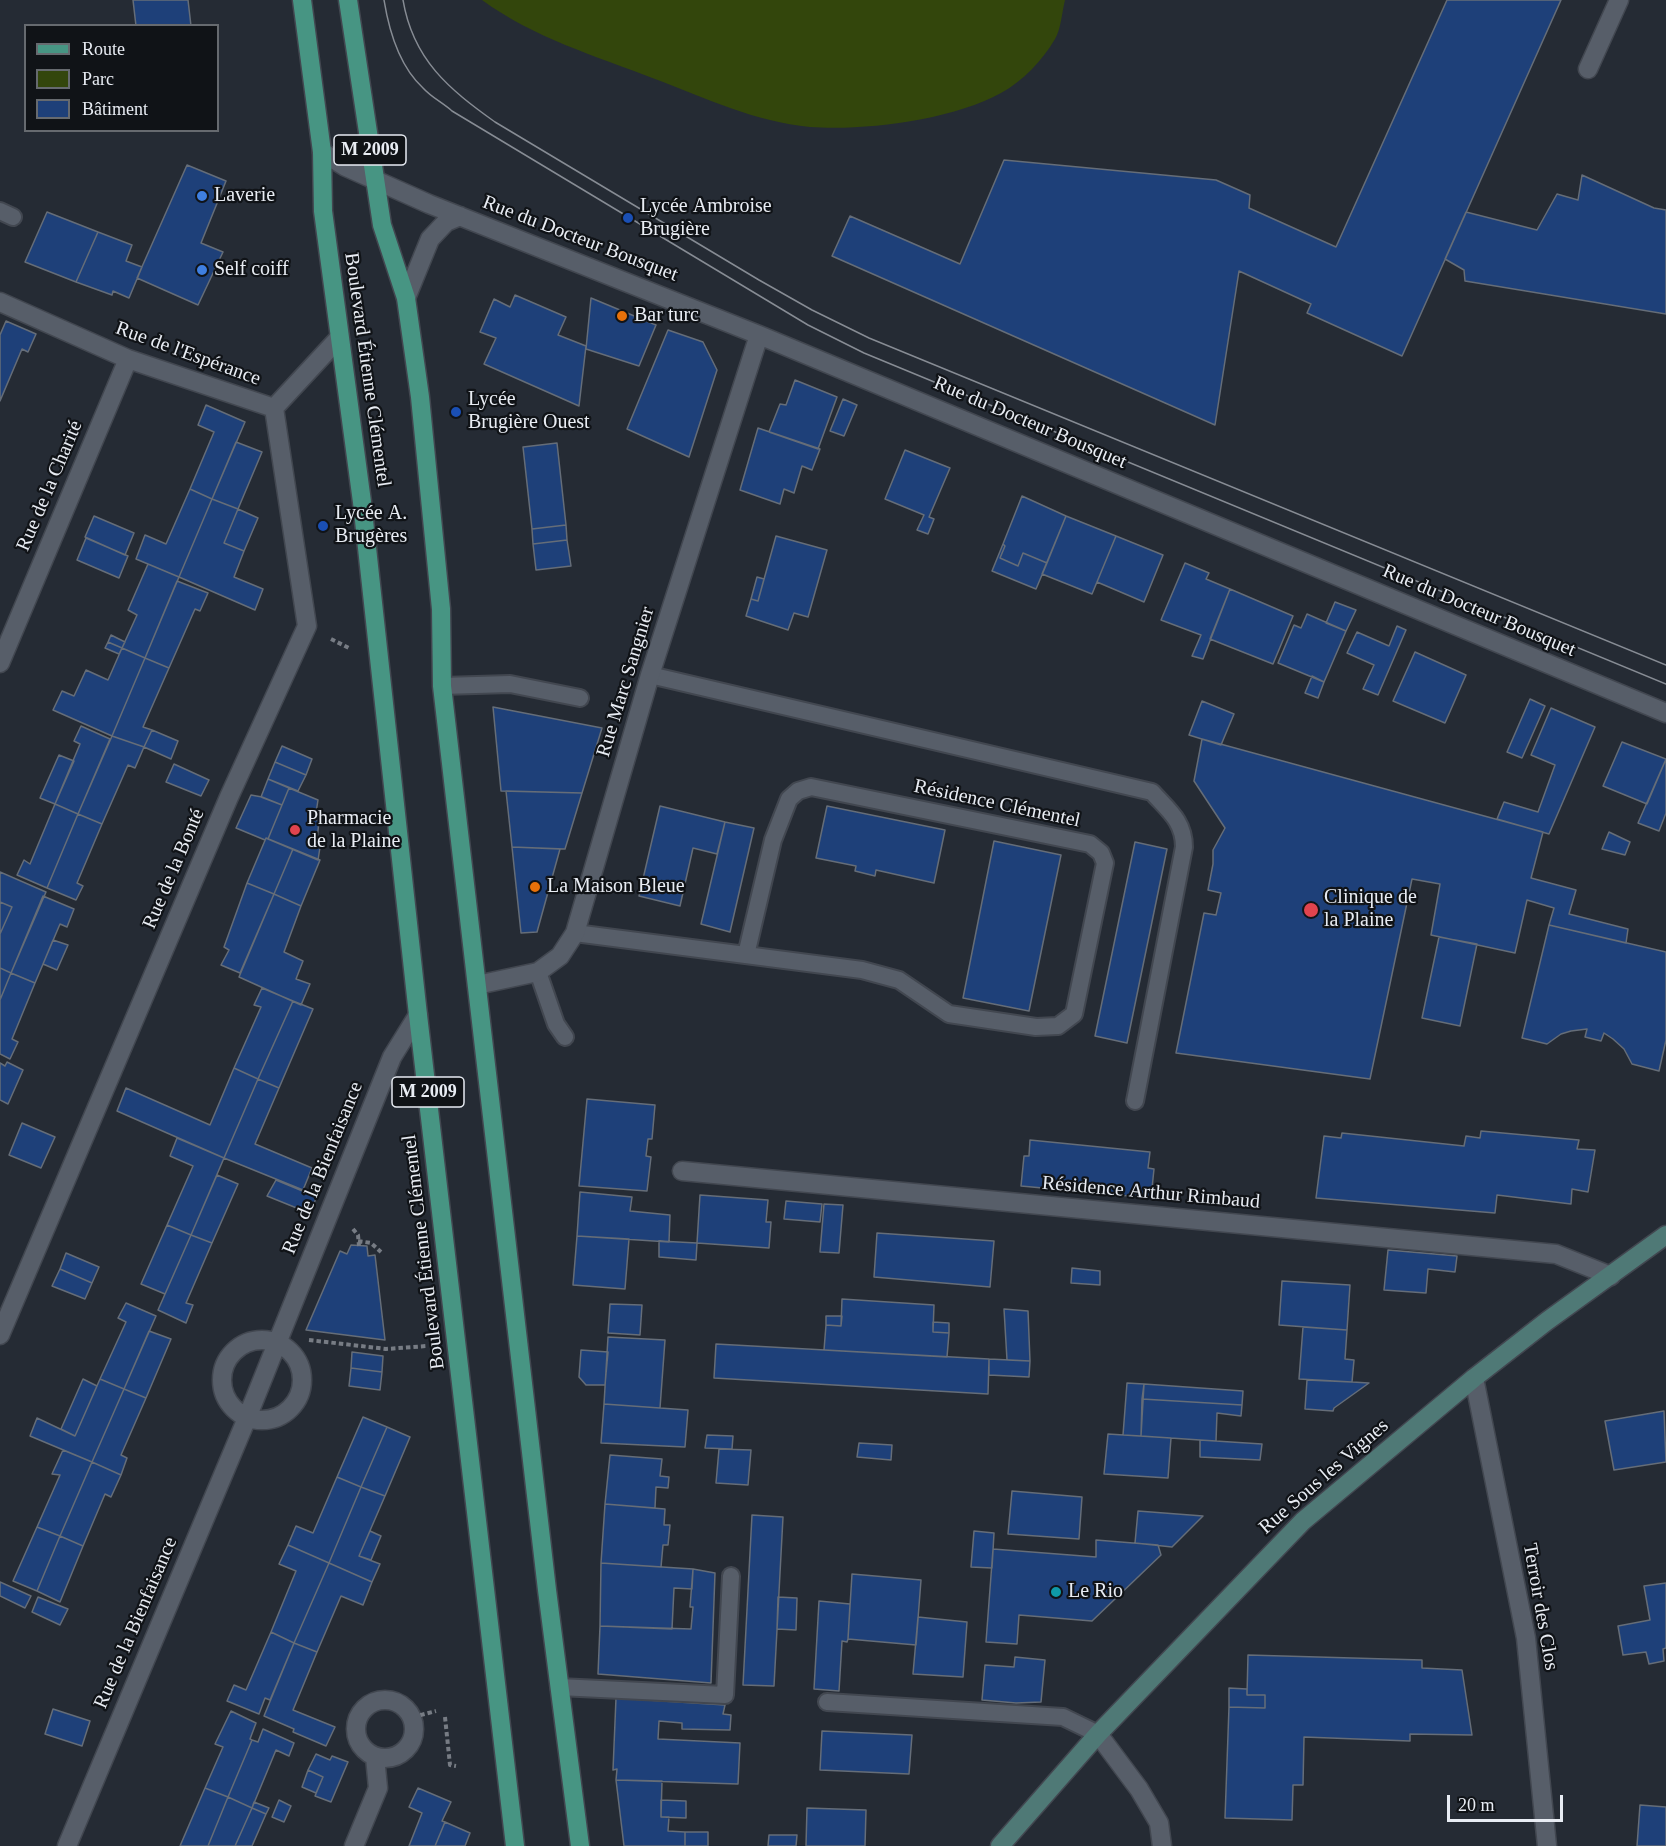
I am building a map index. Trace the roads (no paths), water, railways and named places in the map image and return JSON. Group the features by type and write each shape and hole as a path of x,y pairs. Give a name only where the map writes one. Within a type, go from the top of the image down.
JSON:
{"main road":[{"name":"Boulevard Étienne Clémentel","path":"302,0 322,152 322,210 362,502 418,1015 458,1344 514,1846"},
{"name":"Boulevard Étienne Clémentel","path":"348,0 382,225 406,298 420,397 441,609 442,686 559,1687 580,1846"}],"street":[{"path":"1588,69 1619,0"},
{"path":"322,152 375,181"},
{"name":"Rue du Docteur Bousquet","path":"375,181 759,335 1666,713"},
{"path":"406,298 430,238 446,222 460,216"},
{"name":"Rue de l'Espérance","path":"0,302 128,359 274,408 339,338"},
{"name":"Rue Marc Sangnier","path":"477,985 538,972 560,956 575,933 650,675 759,335"},
{"name":"Rue de la Charité","path":"0,663 128,359"},
{"name":"Rue de la Bonté","path":"0,1335 229,797 307,626 274,408"},
{"name":"Rue de la Bienfaisance","path":"67,1846 247,1418 392,1057 418,1015"},
{"name":"Résidence Arthur Rimbaud","path":"682,1171 1556,1254 1611,1276"},
{"name":"Rue Sous les Vignes","path":"1000,1846 1098,1734 1303,1521 1474,1378 1547,1321 1666,1235"},
{"path":"261,1339 278,1340 298,1361 302,1374 302,1389 297,1402 288,1412 275,1419 261,1421 247,1418 234,1410 224,1397 221,1382 224,1366 232,1352 245,1343 261,1339"},
{"name":"Terroir des Clos","path":"1474,1378 1526,1638 1547,1846"},
{"path":"354,1846 378,1788 375,1757 362,1747 355,1732 358,1715 370,1702 386,1699 402,1704 413,1717 415,1734 407,1749 392,1758 375,1757"},
{"path":"1098,1734 1139,1789 1159,1823 1162,1846"}],"lane":[{"path":"650,675 1152,792 1180,823 1185,847 1135,1101"},
{"path":"442,686 510,684 580,698"},
{"name":"Résidence Clémentel","path":"575,933 862,970 899,980 949,1014 1036,1028 1058,1026 1074,1014 1105,863 1101,853 1090,844 811,787 798,791 789,799 773,840 746,955"},
{"path":"538,972 556,1024 564,1037"},
{"path":"559,1687 725,1695 731,1576"},
{"path":"827,1702 1062,1718 1098,1734"}],"tram line":[{"path":"384,0 392,36 401,59 415,79 433,97 452,111 808,325 864,353 1666,684"},
{"path":"403,0 415,40 424,56 448,85 478,110 812,310 869,338 1666,665"}],"place":[{"name":"Laverie","path":"202,196"},
{"name":"Lycée Ambroise Brugière","path":"628,218"},
{"name":"Self coiff","path":"202,270"},
{"name":"Bar turc","path":"622,316"},
{"name":"Lycée Brugière Ouest","path":"456,412"},
{"name":"Lycée A. Brugères","path":"323,526"},
{"name":"Pharmacie de la Plaine","path":"295,830"},
{"name":"La Maison Bleue","path":"535,887"},
{"name":"Clinique de la Plaine","path":"1311,910"},
{"name":"Le Rio","path":"1056,1592"}]}
